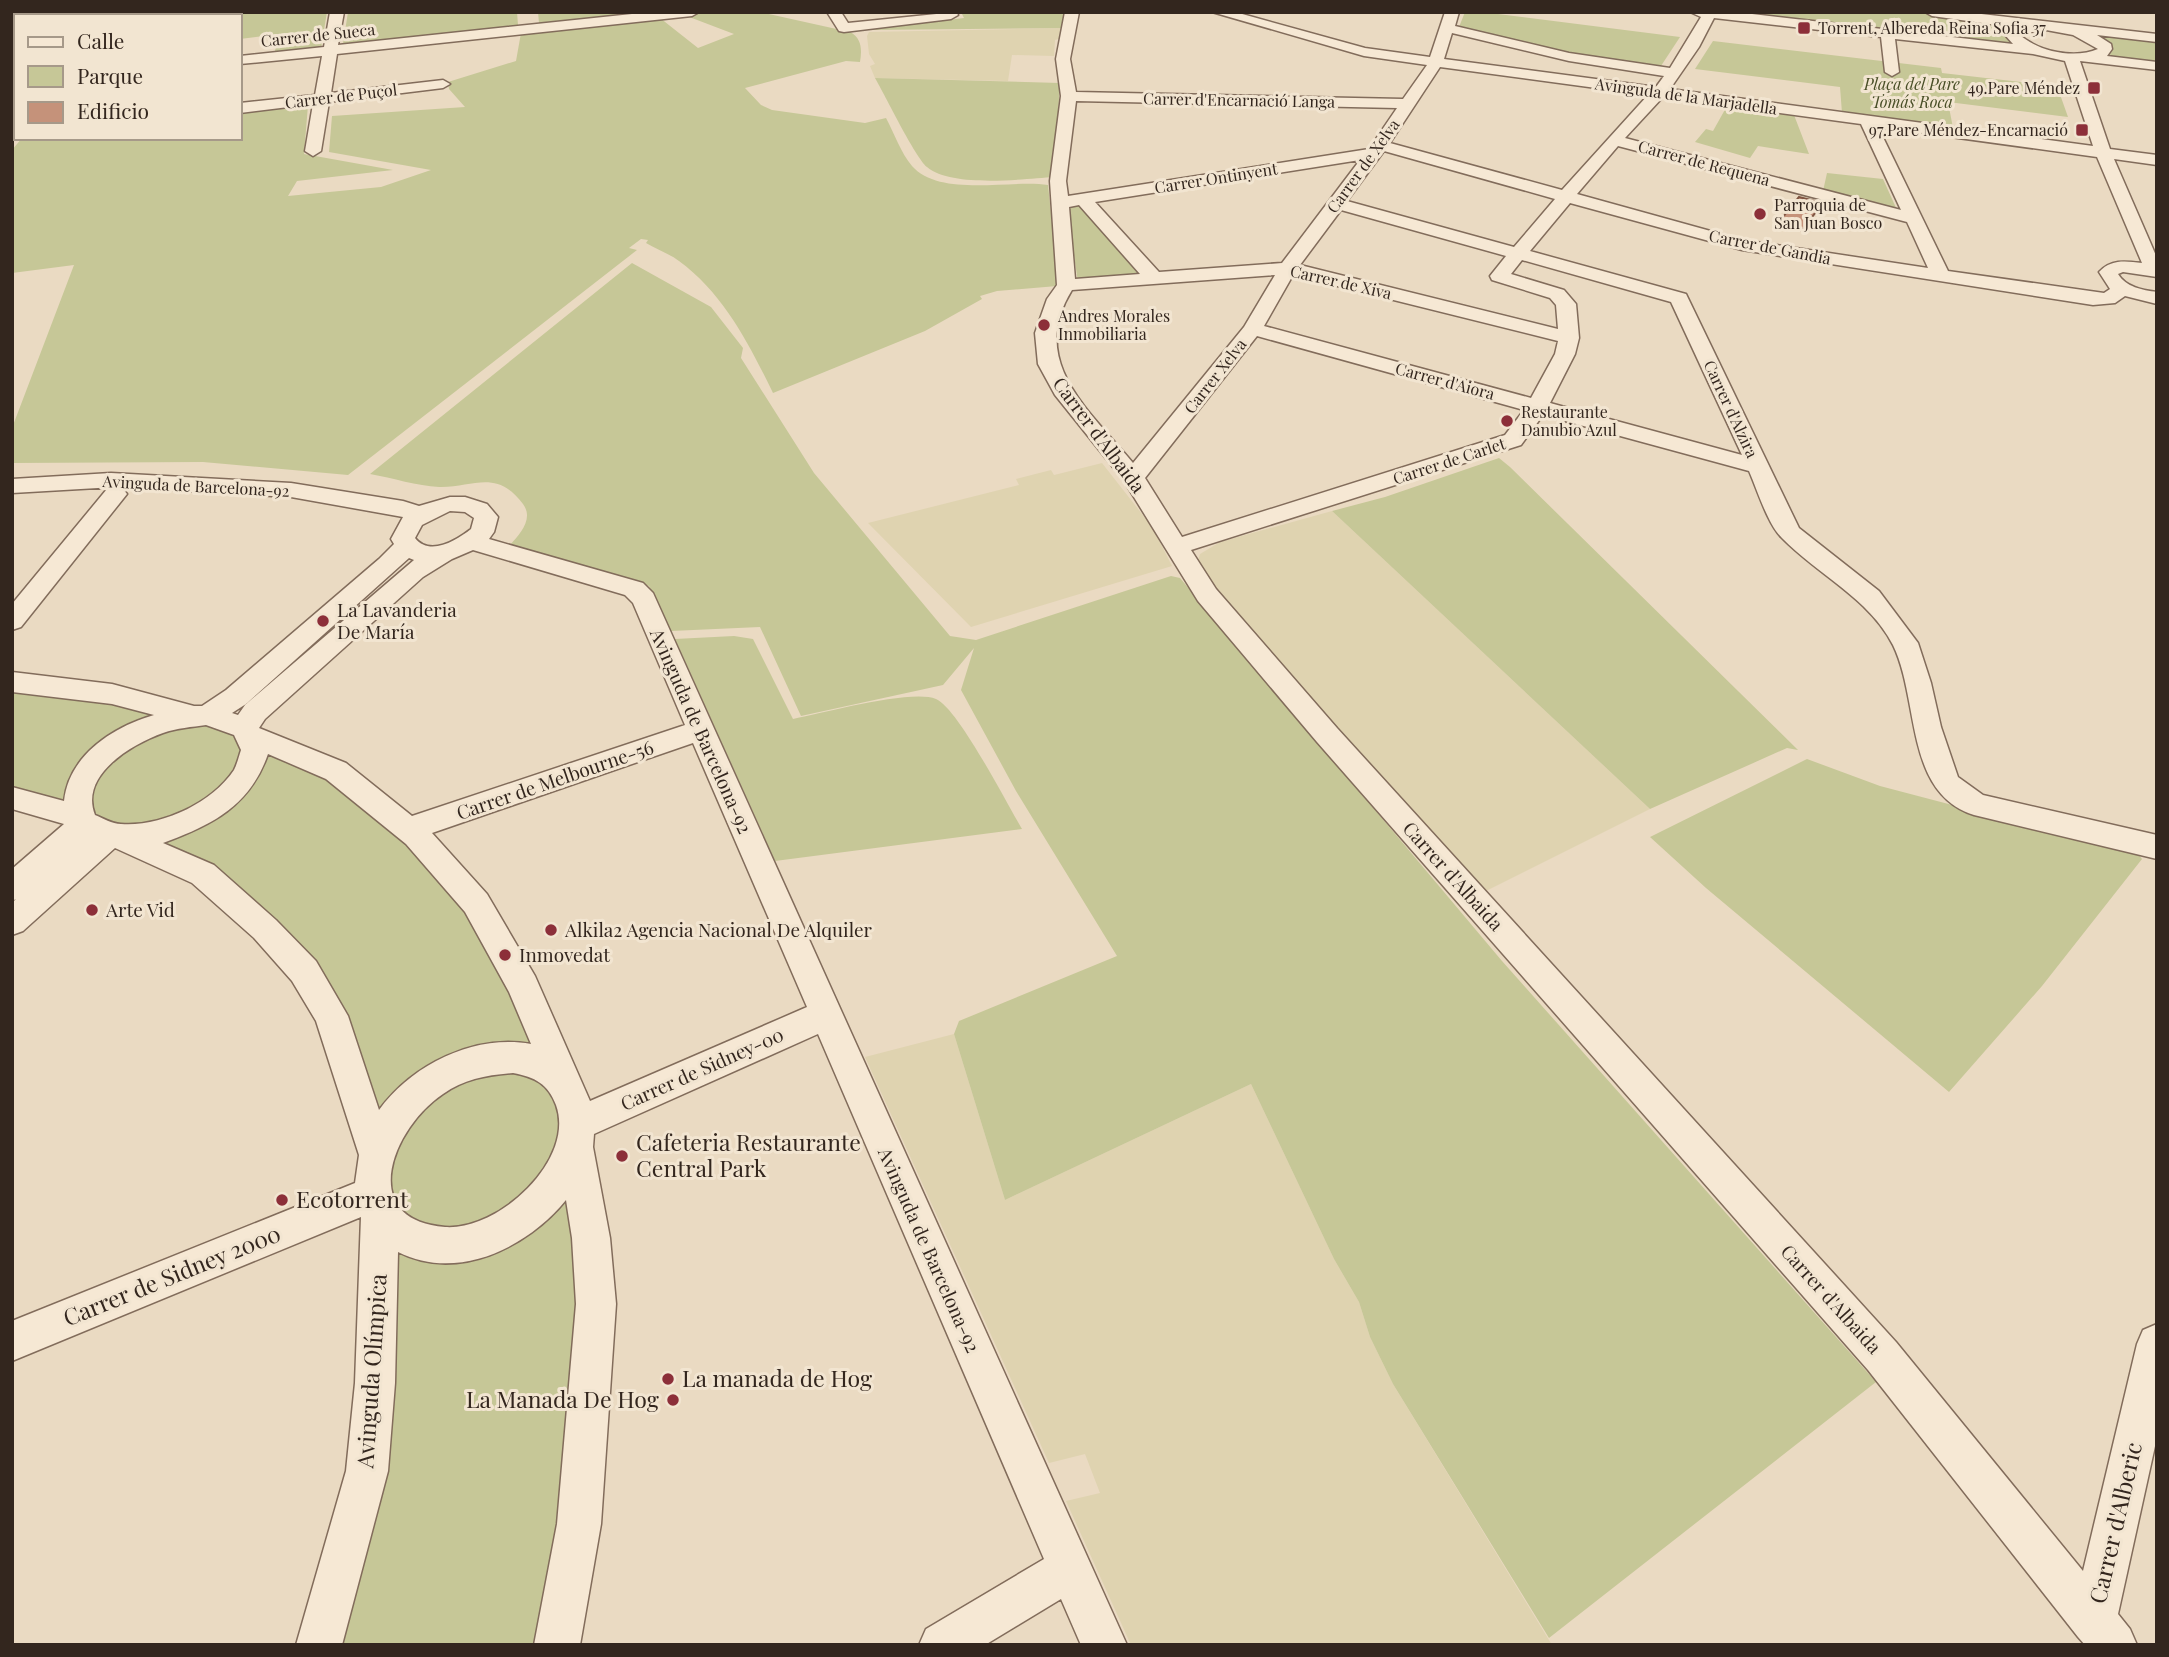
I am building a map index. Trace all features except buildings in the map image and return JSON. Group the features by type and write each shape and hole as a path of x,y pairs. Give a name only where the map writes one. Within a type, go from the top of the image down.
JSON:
{"street":[{"path":"313,151 337,12"},
{"path":"529,12 530,29"},
{"name":"Carrer de Sueca","path":"242,60 692,12"},
{"path":"834,12 844,28 950,13"},
{"path":"1066,285 1058,181 1069,96 1063,58 1072,12"},
{"name":"Avinguda de la Marjadella","path":"1219,12 1364,52 2157,160"},
{"name":"Carrer de Xelva","path":"1288,268 1377,149 1436,62 1452,12"},
{"path":"1932,12 2157,38"},
{"path":"2053,12 2062,28 2089,35 2104,44 2102,53 2078,57"},
{"path":"1706,13 2157,66"},
{"name":"Carrer de Carlet","path":"1175,547 1513,440 1538,406 1565,354 1569,338 1566,304 1557,294 1499,276 1614,140 1660,92 1692,47 1706,13"},
{"path":"2037,26 2020,28 2012,35 2025,46 2041,51"},
{"path":"1447,28 1569,57 1672,72"},
{"path":"1888,36 1892,72"},
{"path":"2078,57 2103,152 2147,265 2112,268 2108,272 2113,283 2152,300"},
{"name":"Carrer de Puçol","path":"242,108 443,84"},
{"name":"Carrer d'Encarnació Langa","path":"1069,96 1408,104"},
{"path":"1868,122 1941,276"},
{"name":"Carrer de Requena","path":"1614,140 1914,219"},
{"name":"Carrer Ontinyent","path":"1058,202 1377,149"},
{"name":"Carrer de Gandia","path":"1377,149 1742,245 2093,299 2108,299 2123,289"},
{"path":"1083,199 1154,278"},
{"name":"Carrer d'Alzira","path":"1336,203 1679,298 1789,532 1870,597 1905,643 1945,783 1974,804 2157,847"},
{"name":"Carrer de Xiva","path":"1066,285 1288,268 1569,338"},
{"name":"Carrer Xelva","path":"1133,478 1252,329 1288,268"},
{"name":"Carrer d'Albaida","path":"1066,285 1057,299 1045,333 1048,364 1062,391 1133,478 1208,595 1327,736 1882,1356 2104,1633"},
{"name":"Carrer d'Aiora","path":"1252,329 1759,467"},
{"name":"Avinguda de Barcelona-92","path":"12,486 142,480 257,487 403,508 422,553 457,548 634,589 644,600 1104,1645"},
{"path":"12,621 115,494"},
{"name":"Avinguda de Barcelona-92","path":"12,499 115,494 252,500 410,529"},
{"path":"12,888 99,828 155,834 193,820 225,800 243,780 254,760 255,747 249,732 255,712 404,580 482,532 486,517 481,510 464,504 450,505 410,529 388,565 236,698 200,715 145,729 122,741 102,757 85,778 77,800 99,828"},
{"path":"12,682 112,695 229,719 249,732 335,771 408,829 476,903 523,986 562,1078 574,1097 596,1304 579,1524 557,1645"},
{"name":"Carrer de Melbourne-56","path":"408,829 701,730"},
{"path":"12,799 99,828 203,874 265,929 304,971 331,1016 375,1152 376,1205 397,1233 422,1243 450,1246 482,1239 513,1224 541,1202 562,1175 577,1135"},
{"path":"12,922 99,828"},
{"name":"Carrer de Sidney-00","path":"577,1135 825,1014"},
{"path":"375,1152 392,1119 419,1090 452,1070 483,1059 513,1057 541,1063 562,1078"},
{"name":"Carrer de Sidney 2000","path":"12,1342 376,1205"},
{"name":"Avinguda Olímpica","path":"319,1645 367,1471 375,1383 376,1205"},
{"name":"Carrer d'Alberic","path":"2104,1633 2157,1343"},
{"path":"942,1645 1070,1568"}],"shaded area":[{"path":"1066,28 1059,39 1055,40 1054,56 1012,55 1008,81 875,78 870,66 875,64 869,54 869,32"},
{"path":"1102,463 1153,528 1172,566 971,627 868,523 1019,485 1016,479 1051,470 1054,475"},
{"path":"1332,511 1650,809 1476,896 1374,780 1197,564 1200,554 1220,542"},
{"path":"954,1034 1005,1200 1251,1084 1334,1259 1359,1302 1370,1337 1393,1384 1552,1645 1131,1645 1066,1501 1100,1493 1085,1454 1049,1463 865,1057"}],"green space":[{"path":"12,12 176,12 14,14 12,91"},
{"path":"327,12 321,48 274,55 279,34 242,39 242,14 215,14"},
{"path":"348,12 517,12 518,25 509,29 352,46 343,44"},
{"path":"538,12 649,12 544,25 539,23"},
{"path":"760,12 850,32 859,41 860,62 846,61 745,88 761,105 772,110 865,123 886,118 912,166 924,176 940,182 1048,185 1057,286 997,291 980,296 982,299 925,331 773,393 745,338 722,304 695,274 679,261 646,243 648,240 641,239 629,248 637,250 348,475 203,462 12,463 12,428 74,265 12,273 12,150 20,140 242,140 242,113 308,105 304,154 393,170 297,181 288,196 381,187 431,170 329,152 332,116 465,107 449,89 448,82 516,61 521,33 660,18 698,48 734,34 684,15"},
{"path":"961,12 1067,12 1066,28 867,30 964,18"},
{"path":"1465,12 1680,37 1659,69 1582,56 1459,27"},
{"path":"1703,12 1935,12 2017,22 2007,29 2008,37 2027,52"},
{"path":"2077,28 2157,38 2157,66 2090,59 2108,53"},
{"name":"Plaça del Pare Tomás Roca","path":"1713,41 1941,68 1942,73 2057,86 2068,117 1948,102 1953,128 1842,113 1840,87 1695,69"},
{"path":"875,78 1060,83 1054,177 988,181 938,174 927,167 915,151"},
{"path":"1727,106 1794,115 1809,154 1758,146 1750,158 1695,142 1706,129 1713,131"},
{"path":"1827,173 1883,179 1897,210 1823,191"},
{"path":"1079,202 1141,277 1078,282 1066,203"},
{"path":"632,263 711,307 743,348 741,358 814,473 950,636 976,640 1171,576 1180,578 1502,961 1876,1382 1549,1638 1393,1384 1370,1337 1359,1302 1334,1259 1251,1084 1005,1200 954,1034 959,1021 1117,956 1016,791 961,690 974,648 943,685 801,716 760,627 671,631 649,586 510,545 524,526 527,515 523,504 503,486 484,482 439,487 370,474"},
{"path":"1499,458 1798,750 1787,748 1650,809 1332,511 1385,497"},
{"path":"734,636 753,639 793,719 888,699 936,699 945,706 969,737 1022,829 775,861 675,639"},
{"path":"12,683 193,716 252,736 336,771 476,903 562,1078 596,1304 557,1645 315,1645 342,1562 380,1216 331,1016 203,874 12,805"},
{"path":"1807,759 1880,786 2138,854 2142,859 2042,986 1949,1092 1706,888 1650,837"}],"place":[{"name":"Torrent, Albereda Reina Sofia 37","path":"1804,28"},
{"name":"49.Pare Méndez","path":"2094,88"},
{"name":"97.Pare Méndez-Encarnació","path":"2082,130"},
{"name":"Parroquia de San Juan Bosco","path":"1760,214"},
{"name":"Andres Morales Inmobiliaria","path":"1044,325"},
{"name":"Restaurante Danubio Azul","path":"1507,421"},
{"name":"La Lavanderia De María","path":"323,621"},
{"name":"Arte Vid","path":"92,910"},
{"name":"Alkila2 Agencia Nacional De Alquiler","path":"551,930"},
{"name":"Inmovedat","path":"505,955"},
{"name":"Cafeteria Restaurante Central Park","path":"622,1156"},
{"name":"Ecotorrent","path":"282,1200"},
{"name":"La manada de Hog","path":"668,1379"},
{"name":"La Manada De Hog","path":"673,1400"}]}
